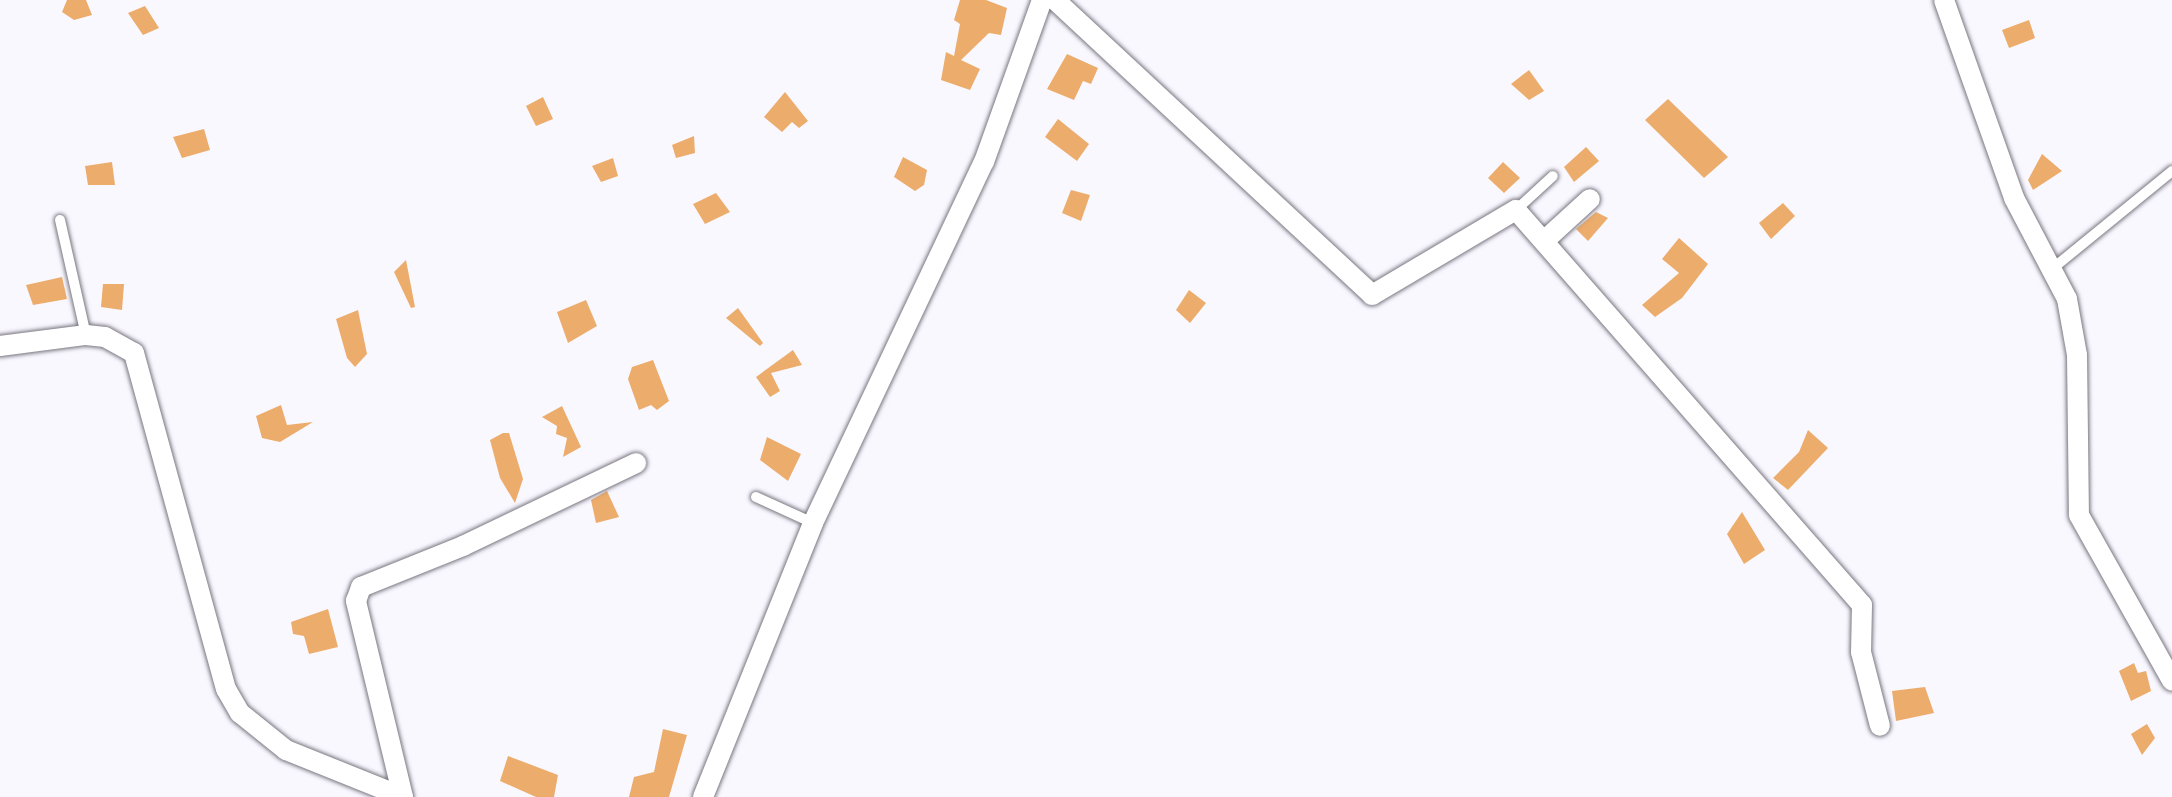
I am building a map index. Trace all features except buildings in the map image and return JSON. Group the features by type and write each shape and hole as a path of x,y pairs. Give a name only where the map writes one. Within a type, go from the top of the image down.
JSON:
{"street":[{"path":"703,797 813,523 984,162 1042,0"},
{"path":"1055,0 1372,295 1516,210 1862,605 1861,652 1880,726"},
{"path":"1944,0 2014,198 2067,299 2077,355 2079,515 2172,681"},
{"path":"1544,241 1590,199"},
{"path":"0,346 86,335 105,337 134,353 226,689 240,713 286,750 403,797"},
{"path":"403,797 356,601 361,587 477,540 636,463"}],"lane":[{"path":"2052,269 2172,171"},
{"path":"1516,210 1553,176"},
{"path":"60,220 86,335"},
{"path":"756,497 813,523"}]}
